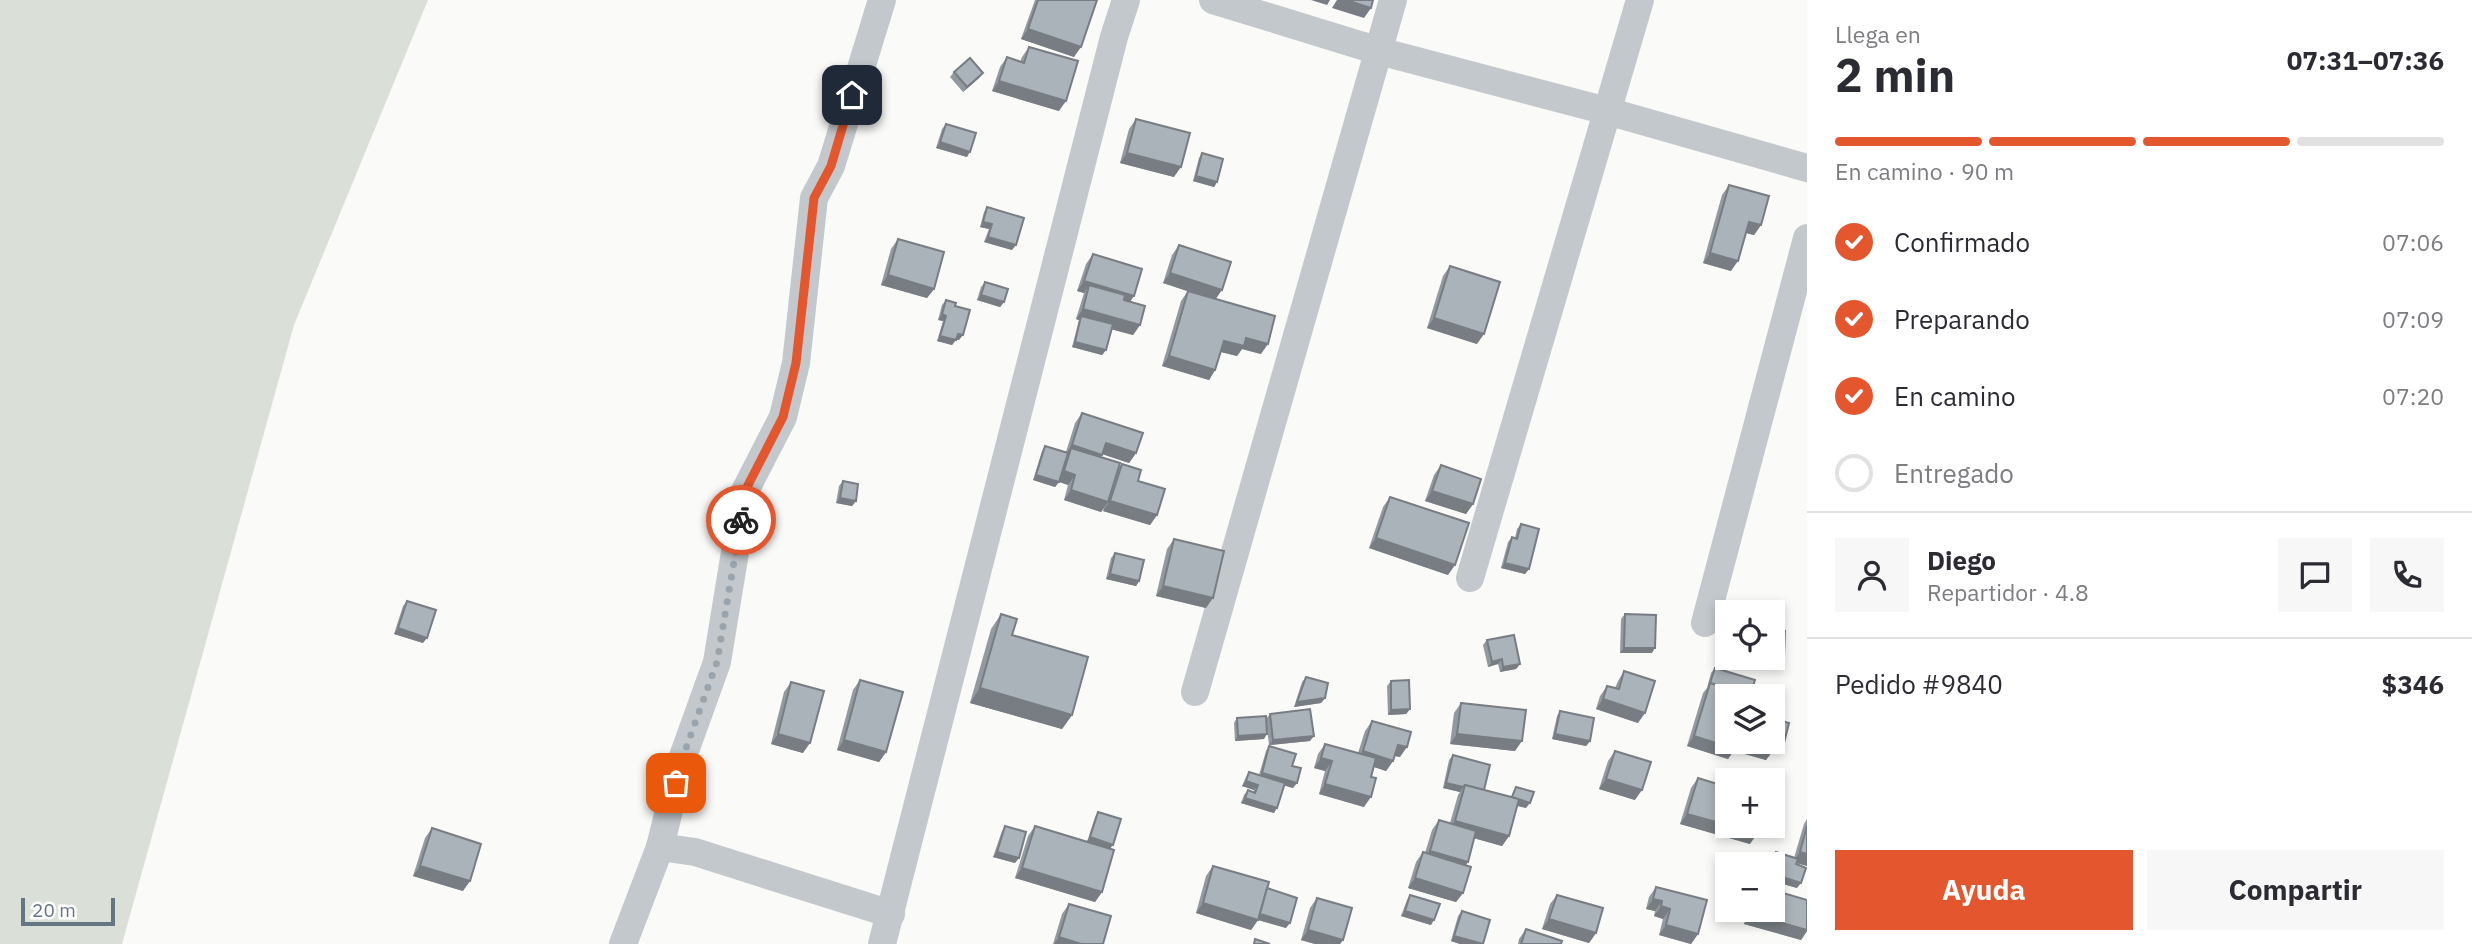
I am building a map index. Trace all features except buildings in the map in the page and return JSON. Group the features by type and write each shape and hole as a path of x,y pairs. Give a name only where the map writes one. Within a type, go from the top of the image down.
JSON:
{"street":[{"path":"623,944 660,848 681,762 717,662 745,491 783,417 796,363 814,198 831,166 882,0"},
{"path":"882,944 1110,50 1126,0"},
{"path":"1213,0 1379,51 1607,111 1807,169"},
{"path":"1195,692 1393,0"},
{"path":"1470,578 1640,0"},
{"path":"1704,623 1807,238"},
{"path":"660,848 695,852 891,914"}],"shaded area":[{"path":"0,0 428,0 294,325 122,944 0,944"}],"way so far":[{"path":"676,783 717,662 741,520"}],"route":[{"path":"741,520 745,491 783,417 796,363 814,198 831,166 852,95"}]}
